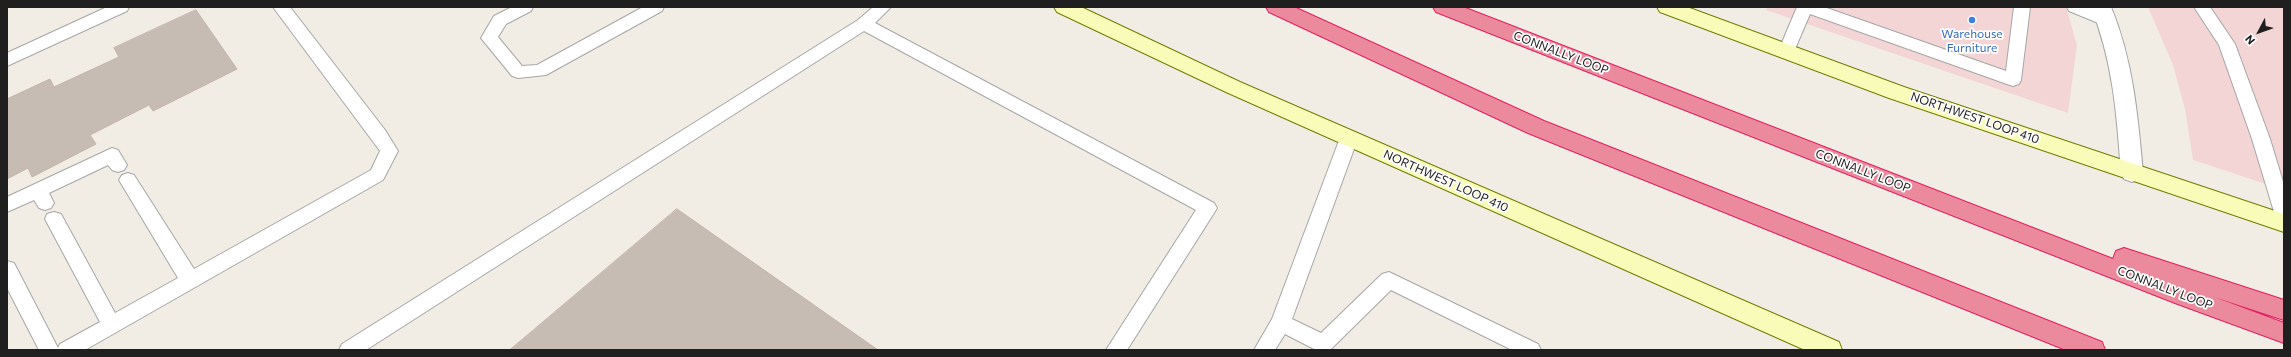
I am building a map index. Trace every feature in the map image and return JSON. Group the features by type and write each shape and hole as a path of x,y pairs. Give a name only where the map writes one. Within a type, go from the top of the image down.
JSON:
{"highway":[{"path":"1276,7 1536,127 2093,350"},
{"name":"CONNALLY LOOP","path":"1443,7 2184,296 2284,333"},
{"path":"1919,193 2284,310"}],"main road":[{"name":"NORTHWEST LOOP 410","path":"1064,7 1233,87 1830,350"},
{"name":"NORTHWEST LOOP 410","path":"1667,7 1786,52 2132,173 2284,222"}],"street":[{"path":"2104,14 2122,74 2132,173"}],"lane":[{"path":"7,60 121,7"},
{"path":"67,350 377,175 389,151 379,135 281,7"},
{"path":"525,7 500,20 490,38 518,72 540,71 656,7"},
{"path":"349,350 864,24 883,7"},
{"path":"1786,52 1806,7 2013,80 2022,7"},
{"path":"2075,7 2104,14"},
{"path":"2202,7 2227,44 2262,139 2284,215"},
{"path":"864,24 1208,208 1116,350"},
{"path":"1264,350 1281,323 1348,138"},
{"path":"7,205 46,204 112,155 190,280"},
{"path":"46,204 111,324"},
{"path":"7,269 49,350"},
{"path":"1281,323 1323,344 1389,280 1531,350"}],"shaded area":[{"path":"1768,7 2066,7 2077,45 2068,113 1766,10"},
{"path":"2148,7 2284,7 2284,190 2193,160 2185,109 2173,65"}],"building":[{"path":"196,10 237,69 153,111 149,105 90,135 96,144 32,177 28,168 7,179 7,99 50,79 54,87 119,57 114,48"},
{"path":"677,209 878,350 510,350"}],"place":[{"name":"Warehouse Furniture","path":"1972,20"}]}
